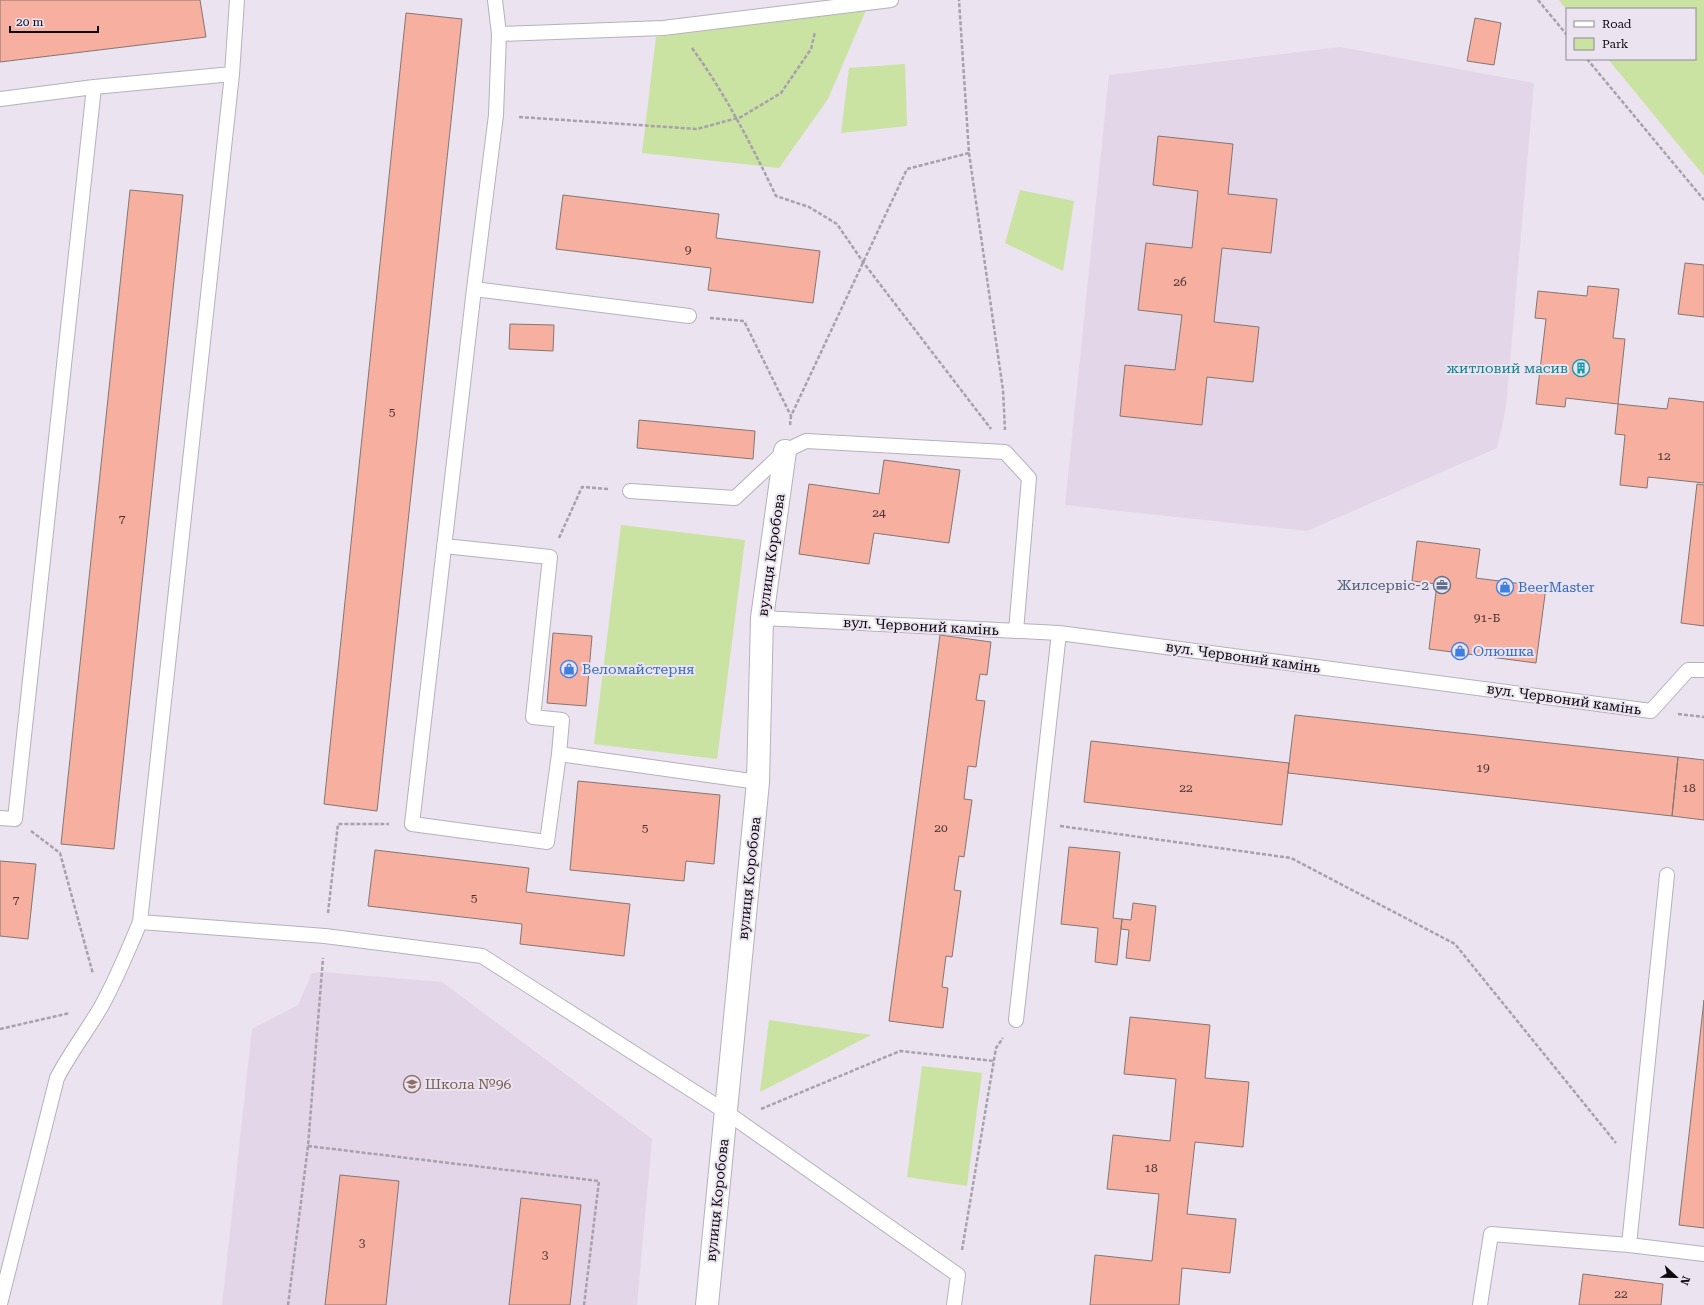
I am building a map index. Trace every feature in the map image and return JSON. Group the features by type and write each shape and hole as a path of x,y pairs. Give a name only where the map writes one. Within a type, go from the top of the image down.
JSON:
{"street":[{"name":"вулиця Коробова","path":"707,1305 731,1116 758,782 762,618 785,451"}],"lane":[{"path":"0,1299 55,1083 64,1065 101,1006 124,960 140,922 232,74 237,0"},
{"path":"444,546 550,557 533,717 562,720 547,842 412,824 444,546 474,289 496,115 499,34 495,0"},
{"path":"499,34 678,26 891,0"},
{"path":"0,99 94,87 232,74"},
{"path":"0,818 15,819 94,87"},
{"path":"474,289 689,316"},
{"path":"630,491 735,498 785,451 806,441 1006,450 1029,478 1016,631"},
{"name":"вул. Червоний камінь","path":"762,618 1059,633 1651,711 1688,670 1704,670"},
{"path":"1016,1020 1059,633"},
{"path":"558,754 758,782"},
{"path":"1629,1245 1667,875"},
{"path":"140,922 325,936 482,956 731,1116 958,1275 954,1305"},
{"path":"1480,1305 1491,1234 1629,1245 1704,1254"}],"path":[{"path":"959,0 969,153 1003,390 1006,450"},
{"path":"1538,0 1566,34"},
{"path":"496,115 697,129 737,118 781,93 811,49 821,9"},
{"path":"678,26 708,70 737,118 776,196 809,207 837,224 863,262 1006,450"},
{"path":"1588,60 1704,200"},
{"path":"785,451 791,416 907,169 969,153"},
{"path":"689,316 744,321 791,416"},
{"path":"550,557 582,487 630,491"},
{"path":"0,1029 101,1006 60,853 15,819"},
{"path":"1038,823 1291,858 1455,944 1636,1169"},
{"path":"288,1305 308,1146 325,936 338,824 412,824"},
{"path":"958,1275 996,1048 1016,1020"},
{"path":"731,1116 900,1051 994,1061"},
{"path":"308,1146 599,1181 584,1305"}],"shaded area":[{"path":"1340,47 1534,83 1506,408 1497,448 1307,531 1065,505 1109,75"},
{"name":"Школа №96","path":"322,972 442,982 652,1139 637,1305 222,1305 252,1029 298,1005 312,973"}],"green space":[{"path":"1559,0 1704,0 1704,176 1609,60 1696,60 1696,8 1566,9"},
{"path":"866,10 828,99 779,168 642,153 656,37"},
{"path":"905,64 907,126 841,133 849,68"},
{"path":"1020,190 1074,201 1063,271 1005,243"},
{"path":"621,525 745,540 717,759 594,744"},
{"path":"769,1020 871,1035 760,1092"},
{"path":"922,1066 982,1073 967,1186 907,1177"}],"building":[{"path":"0,0 200,0 206,37 0,62"},
{"path":"406,13 462,19 377,811 324,804"},
{"path":"1475,18 1501,23 1494,65 1467,61"},
{"path":"1158,136 1233,144 1228,194 1277,199 1271,253 1222,248 1214,322 1259,327 1253,382 1207,377 1202,425 1120,416 1125,365 1175,370 1182,315 1138,310 1146,243 1192,248 1198,191 1153,185"},
{"path":"130,190 183,195 114,849 61,844"},
{"path":"563,195 719,214 716,238 820,251 813,303 708,290 711,268 556,249"},
{"path":"1685,263 1704,265 1704,317 1678,314"},
{"name":"житловий масив","path":"1588,286 1619,289 1613,338 1625,339 1618,404 1566,398 1565,407 1536,404 1546,319 1535,318 1538,291 1587,296"},
{"path":"510,324 554,325 553,351 509,349"},
{"path":"1669,398 1704,402 1704,483 1648,477 1647,488 1620,485 1625,435 1615,434 1618,404 1667,409"},
{"path":"639,420 755,431 753,459 637,448"},
{"path":"884,460 960,470 949,543 874,533 869,564 799,554 809,484 879,494"},
{"path":"1697,484 1704,485 1704,626 1681,623"},
{"path":"1417,541 1480,549 1476,578 1546,587 1536,663 1429,649 1437,584 1412,581"},
{"name":"Веломайстерня","path":"553,633 592,636 586,706 547,703"},
{"path":"940,635 991,642 987,675 980,674 976,700 985,701 976,767 968,766 964,799 972,800 964,857 959,856 954,890 961,891 952,957 946,956 942,987 948,988 943,1028 889,1021"},
{"path":"1295,715 1678,757 1672,816 1288,773"},
{"path":"1091,741 1289,763 1282,825 1084,802"},
{"path":"1678,757 1704,760 1704,820 1672,816"},
{"path":"578,781 720,795 714,864 686,861 684,881 570,870"},
{"path":"1069,847 1120,852 1113,918 1122,919 1117,965 1095,962 1098,928 1061,924"},
{"path":"375,850 529,868 526,892 630,904 624,956 520,944 522,924 368,906"},
{"path":"0,861 36,864 28,939 0,936"},
{"path":"1133,903 1156,906 1150,961 1126,958 1129,930 1121,929 1122,919 1131,920"},
{"path":"1704,1000 1704,1228 1679,1225"},
{"path":"1130,1017 1210,1025 1205,1078 1249,1082 1243,1147 1195,1142 1187,1214 1236,1219 1230,1273 1182,1268 1179,1305 1090,1305 1095,1255 1152,1261 1159,1194 1107,1189 1113,1135 1170,1141 1176,1079 1124,1074"},
{"path":"340,1175 399,1181 386,1305 325,1305"},
{"path":"521,1198 581,1205 570,1305 509,1305"},
{"path":"1583,1274 1663,1284 1661,1305 1579,1305"}],"place":[{"name":"житловий масив","path":"1581,368"},
{"name":"Жилсервіс-2","path":"1442,585"},
{"name":"BeerMaster","path":"1505,587"},
{"name":"Олюшка","path":"1460,651"},
{"name":"Веломайстерня","path":"569,669"},
{"name":"Школа №96","path":"412,1084"}]}
